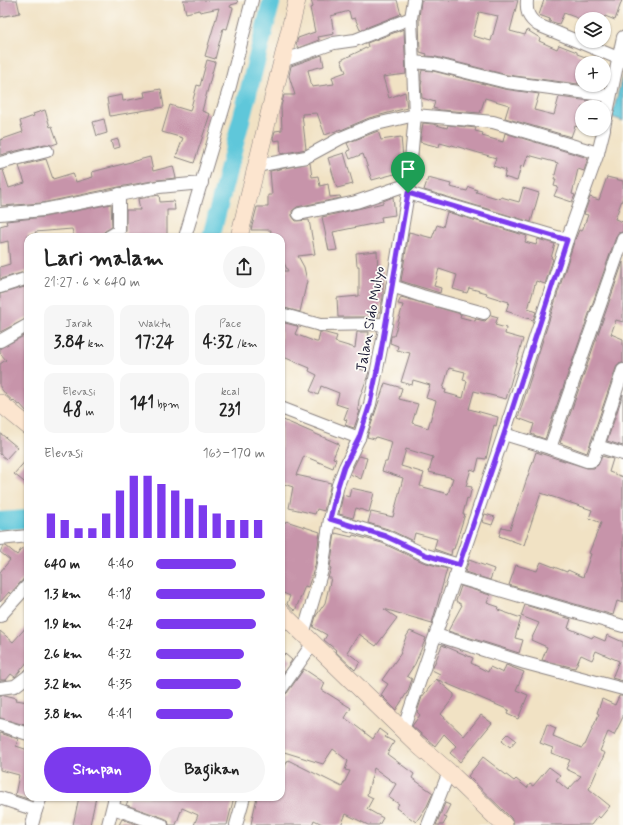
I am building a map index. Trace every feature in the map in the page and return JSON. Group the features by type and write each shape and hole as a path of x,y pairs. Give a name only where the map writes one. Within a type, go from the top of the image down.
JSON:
{"street":[{"path":"187,233 230,86 252,0"},
{"path":"240,233 297,0"},
{"name":"Jalan Sido Mulyo","path":"285,682 308,639 322,570 330,519 338,486 344,467 359,438 370,404 386,324 409,188 415,115 411,18 414,0"},
{"path":"527,0 526,10 528,15 538,25 618,58"},
{"path":"282,61 334,43 354,40 411,18"},
{"path":"609,100 623,37"},
{"path":"413,62 434,64 506,82 610,96"},
{"path":"256,166 306,157 341,138 372,126 415,115 493,122 598,153"},
{"path":"403,730 504,434 567,240 598,153 602,136"},
{"path":"0,163 47,151"},
{"path":"0,214 49,209 159,187 202,183"},
{"path":"299,214 356,202 409,188 567,240"},
{"path":"116,233 119,231 119,194"},
{"path":"550,448 623,239"},
{"path":"0,286 24,279"},
{"path":"392,286 484,313"},
{"path":"285,315 320,325 386,324"},
{"path":"0,342 24,327"},
{"path":"504,434 591,461 593,460 623,370"},
{"path":"0,404 24,423"},
{"path":"285,410 359,438"},
{"path":"597,446 623,454"},
{"path":"330,519 385,536 426,555 459,565"},
{"path":"0,539 24,536"},
{"path":"455,577 623,626"},
{"path":"0,616 24,589"},
{"path":"285,616 504,825"},
{"path":"436,635 525,663 623,689"},
{"path":"0,688 15,686 24,679"},
{"path":"0,725 24,733"},
{"path":"428,825 449,772"},
{"path":"0,798 36,810"},
{"path":"32,825 39,801"},
{"path":"236,825 243,801"},
{"path":"108,825 114,802 162,825"}],"water":[{"path":"623,73 623,121 612,117"}],"building":[{"path":"0,0 17,0 20,13 0,17"},
{"path":"183,0 237,0 238,3 231,5 230,7 233,8 227,29 223,28 215,59 205,56 219,8 186,13"},
{"path":"311,0 397,0 401,14 360,30 355,18 351,19 349,11 331,16 334,34 318,37 319,40 298,48 296,44 298,38 315,32 310,8 313,7"},
{"path":"421,0 518,0 510,31 525,35 527,30 540,38 539,41 557,49 559,45 577,52 577,54 582,56 575,56 575,84 507,75 436,57 426,56 427,54 420,52 419,18","holes":["479,12 498,16 491,41 473,36"]},
{"path":"544,0 622,0 615,20 611,18 611,12 575,12 575,17 564,13 559,24 549,21 550,19 539,15"},
{"path":"404,29 406,74 383,77 389,98 405,92 407,108 369,118 325,135 317,113 302,114 306,149 281,154 280,140 274,141 273,138 275,131 282,130 281,106 284,95 295,95 289,76 291,66 322,55 324,66 308,70 312,87 334,84 332,77 346,72 341,60 368,47 367,43"},
{"path":"207,60 215,62 202,111 210,114 194,163 176,157 183,138 162,132 170,105 190,111 197,85 200,86"},
{"path":"422,70 433,71 504,89 539,94 534,110 554,115 559,97 582,100 575,100 575,126 571,137 505,118 509,105 485,98 480,113 440,110 433,108 435,102 422,98"},
{"path":"161,89 164,107 110,116 107,98 122,95 123,101 145,97 144,92"},
{"path":"45,110 50,127 52,126 58,143 52,145 45,144 0,155 0,140 23,132 20,121"},
{"path":"104,119 107,133 97,136 93,122"},
{"path":"423,123 447,128 448,125 476,128 475,131 483,133 482,136 503,142 505,133 588,158 584,171 578,169 572,194 575,195 572,202 554,196 558,187 554,186 556,179 554,179 558,163 528,155 524,167 521,166 517,181 504,177 506,170 493,166 496,158 452,145 440,143 439,147 420,142"},
{"path":"378,131 381,140 401,137 403,158 398,159 402,172 372,180 363,154 350,159 347,151 350,150 347,143"},
{"path":"118,139 120,147 113,149 111,141"},
{"path":"344,153 353,184 337,188 328,158"},
{"path":"150,157 153,171 173,166 176,178 119,187 42,203 1,206 0,170 3,170 9,188 25,183 19,166 46,159 53,179 73,173 76,182 93,177 92,172"},
{"path":"310,163 312,177 318,176 320,186 328,184 330,197 340,196 341,198 297,207 292,211 292,216 296,221 309,220 315,254 298,256 304,267 307,281 300,312 285,308 285,271 288,271 285,265 285,233 271,233 271,230 251,230 257,207 268,207 268,195 272,195 270,171"},
{"path":"607,177 623,181 623,197 615,219 623,222 623,232 618,233 616,237 545,439 531,434 534,424 518,418 574,242 579,230 582,231 588,215 584,214 590,197 599,200"},
{"path":"428,178 451,184 450,187 467,191 469,187 477,190 476,192 500,199 501,197 519,202 523,188 539,193 531,222 424,190"},
{"path":"159,195 160,202 174,201 175,210 167,210 167,233 125,233 126,210 140,210 138,199"},
{"path":"393,197 395,215 381,217 382,222 333,232 337,250 329,251 322,217 383,203 383,201"},
{"path":"111,204 112,227 103,233 73,233 72,229 24,233 24,272 0,279 0,267 10,264 8,241 0,243 0,226 7,224 6,221 44,217"},
{"path":"447,212 527,236 525,242 536,245 538,239 555,244 551,258 553,259 545,284 536,281 528,309 536,312 533,320 506,311 509,302 486,295 487,293 469,288 467,293 453,289 457,275 439,269 434,286 441,288 440,293 401,281 409,232 432,238 437,225 443,227"},
{"path":"377,251 378,269 383,269 383,297 380,312 378,311 378,317 338,317 337,298 359,296 359,266 357,266 356,253"},
{"path":"623,262 623,322 616,320 611,334 623,339 623,363 618,364 616,368 587,453 560,443"},
{"path":"24,287 24,320 0,332 0,294"},
{"path":"401,297 461,314 460,317 475,321 476,319 485,321 491,315 498,317 495,325 506,328 505,334 523,339 506,399 474,391 469,409 498,417 496,426 494,425 486,459 479,458 476,471 471,469 466,486 472,487 469,499 467,498 463,514 465,514 451,555 434,549 437,539 415,533 413,541 388,529 368,523 371,512 393,517 403,478 382,471 385,462 387,462 392,442 376,437 375,439 367,437 385,383 402,388 399,399 418,404 412,423 428,428 436,401 426,398 430,385 413,380 412,385 401,382 410,353 397,350 398,346 390,343 391,336 394,336 403,305 398,304","holes":["449,368 465,372 463,380 467,381 463,398 445,393 446,390 443,389","406,449 433,457 429,472 453,478 448,494 420,486 424,473 401,466"]},
{"path":"285,323 298,327 295,334 316,342 318,342 320,332 322,332 337,336 335,342 355,348 357,332 369,332 367,349 363,349 360,369 369,372 359,400 358,410 360,411 354,428 345,425 347,420 344,419 348,408 336,404 339,393 321,386 318,395 310,391 317,375 309,371 310,368 285,358"},
{"path":"24,336 24,408 20,404 18,405 14,400 13,401 6,395 0,387 0,364 6,360 0,353 0,348"},
{"path":"623,394 623,446 607,441"},
{"path":"285,421 339,444 333,458 336,459 333,468 304,456 296,475 331,483 324,511 317,509 315,514 289,508 293,487 285,484"},
{"path":"0,433 17,447 6,459 0,454"},
{"path":"536,452 587,468 594,468 598,465 602,456 613,459 609,472 623,477 623,603 617,601 613,615 509,585 516,565 537,571 541,562 567,572 568,570 583,577 591,554 589,553 601,523 589,518 592,510 541,493 524,545 499,536 502,527 510,529"},
{"path":"359,456 367,458 361,479 350,474"},
{"path":"24,463 24,482 14,474"},
{"path":"351,488 374,493 369,512 356,508 353,518 339,514 343,495 349,497"},
{"path":"485,514 495,517 492,525 482,522"},
{"path":"286,521 320,532 315,566 308,587 305,586 295,611 287,604 290,596 285,594"},
{"path":"335,533 352,537 353,535 382,543 423,562 447,569 432,623 384,609 397,618 376,646 359,634 347,652 360,662 355,670 324,640 327,635 313,627 316,616 325,603 331,578 328,578 331,568"},
{"path":"3,546 6,546 17,555 22,548 24,550 24,578 10,594 9,592 0,602 0,572 10,560 0,552"},
{"path":"469,560 494,569 490,580 465,572"},
{"path":"461,586 490,595 487,603 499,607 498,610 521,618 515,638 523,640 519,653 448,631 462,605 456,601"},
{"path":"525,605 571,619 568,628 592,638 593,636 605,641 607,635 623,642 623,681 612,678 619,661 596,651 592,660 581,655 575,668 542,660 547,647 531,640 539,623 521,616"},
{"path":"24,630 24,666 15,677 11,674 6,680 0,680 0,631 13,642"},
{"path":"410,631 426,638 415,664 407,676 412,679 408,691 396,710 381,695 388,684 382,680 401,653 406,637"},
{"path":"442,645 473,658 471,663 488,672 490,667 503,673 506,665 524,672 516,690 528,695 518,719 507,714 509,710 436,679 440,674 432,670"},
{"path":"285,654 292,660 285,670"},
{"path":"304,669 325,683 322,690 351,708 345,718 373,739 379,729 387,735 385,737 394,742 387,754 414,774 412,778 433,793 427,806 416,822 396,808 399,804 388,797 396,784 374,768 367,795 373,798 367,809 383,818 379,825 368,825 346,814 341,825 324,825 314,820 312,825 251,824 256,801 285,801 285,766 288,760 342,787 350,771 345,770 348,761 333,749 323,764 285,752 285,694"},
{"path":"436,679 454,694 454,697 441,714 464,736 481,715 492,723 460,762 450,753 456,746 444,734 435,746 412,726 420,715 417,712 422,697"},
{"path":"0,695 17,698 16,700 24,701 24,725 0,718"},
{"path":"619,696 623,696 623,717 614,735 608,732 600,751 605,753 589,789 610,806 600,818 598,816 591,825 514,825 511,818 468,776 483,757 514,781 516,779 527,788 530,784 533,786 549,767 560,775 556,780 568,790 581,776 566,769 570,760 551,753 553,748 540,743 547,724 556,728 553,736 582,748 585,745 599,714 597,713 602,699 615,705"},
{"path":"0,733 18,739 16,746 24,749 24,798 15,795 19,775 0,770"},
{"path":"508,734 516,740 510,747 502,740"},
{"path":"78,801 95,801 90,825 73,825"},
{"path":"128,801 233,801 227,825 194,825 198,815 182,808 176,825 169,825 168,820 164,818 126,805"},
{"path":"445,803 450,805 444,817 447,818 443,825 436,825"},
{"path":"122,819 139,825 119,825"}],"waterway":[{"path":"212,233 272,0"},
{"path":"0,521 24,519"}],"route":[{"path":"408,193 567,240 533,348 459,565 426,555 385,536 330,519 344,467 359,438 370,404 380,357 408,193"}]}
